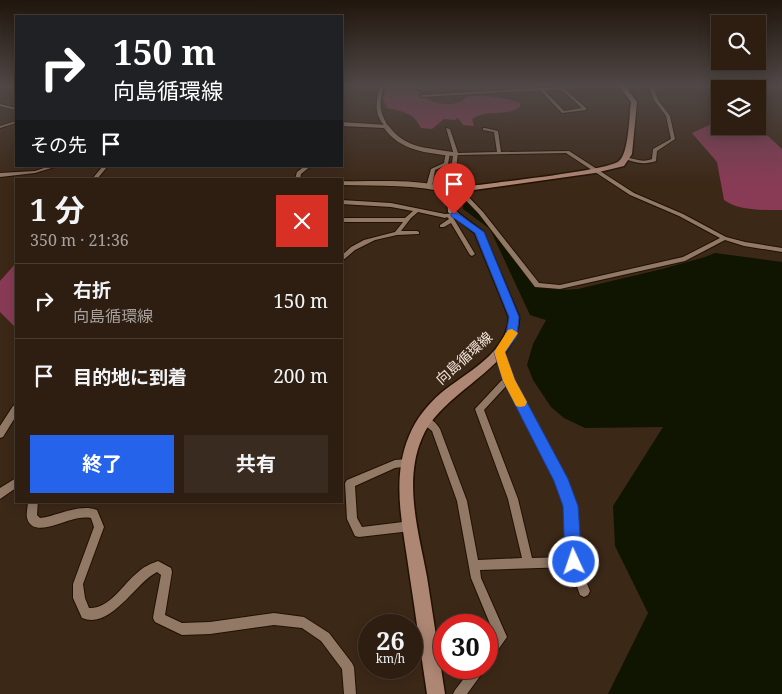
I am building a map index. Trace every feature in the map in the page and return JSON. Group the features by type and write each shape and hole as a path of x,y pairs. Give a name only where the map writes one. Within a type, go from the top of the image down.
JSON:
{"main road":[{"path":"451,217 456,191 617,166 624,162 626,158 632,118"},
{"name":"向島循環線","path":"436,694 406,494 405,472 408,455 425,420 435,406 499,352 511,336 514,317 479,232 451,217"}],"street":[{"path":"382,118 393,137 406,144 431,152 456,154 567,152 632,194 681,215 724,238 744,244 782,250"},
{"path":"626,158 639,162 652,162 656,150 673,139 669,118"},
{"path":"0,126 15,122"},
{"path":"343,124 386,126"},
{"path":"485,128 496,132 499,152"},
{"path":"448,129 456,154 451,186 481,213 537,285 560,287 685,259 724,238"},
{"path":"429,187 433,169 446,164 448,153"},
{"path":"0,175 35,172 52,167"},
{"path":"95,178 105,167"},
{"path":"297,178 299,173 308,167"},
{"path":"343,183 429,187 456,191"},
{"path":"343,202 391,205 451,217 472,254"},
{"path":"397,233 417,210"},
{"path":"442,226 451,217"},
{"path":"343,220 407,220"},
{"path":"343,258 354,246 364,240 397,233 417,233"},
{"path":"499,352 509,381 561,479 570,506 574,562 584,591"},
{"path":"509,381 504,383 479,409 513,499 528,563"},
{"path":"0,434 15,411"},
{"path":"425,420 436,429 462,501 476,578 491,614"},
{"path":"407,463 395,464 350,483 352,519 359,532 411,526"},
{"path":"0,494 15,483"},
{"path":"33,503 32,517 38,523 50,523 82,511 94,513 99,527 78,584 79,598 86,614 98,614 115,602 147,570 158,566 167,572 166,584 159,602 159,618 182,629 210,628 274,620 304,623 324,637 348,667 350,694"},
{"path":"474,565 574,562"},
{"path":"498,630 501,637 498,641"},
{"path":"460,694 471,679"}],"shaded area":[{"path":"457,118 455,120 444,119 432,129 421,128 415,119"},
{"path":"458,118 473,118 474,126 463,125"},
{"path":"711,124 711,135 766,134 782,149 782,210 744,208 724,200 717,162 692,133"},
{"path":"468,195 481,209 535,284 545,288 578,289 662,269 715,253 782,262 782,694 608,694 648,613 615,546 613,506 663,427 585,428 564,418 551,407 533,380 527,365 533,344 546,320 530,315 490,229 463,209 463,196"},
{"path":"15,264 15,327 0,312 0,281"}],"slow traffic":[{"path":"512,333 499,352 509,381 520,402"}],"route":[{"path":"454,214 479,232 514,317 514,327 511,336 499,352 509,381 561,479 570,506 574,562"}]}
